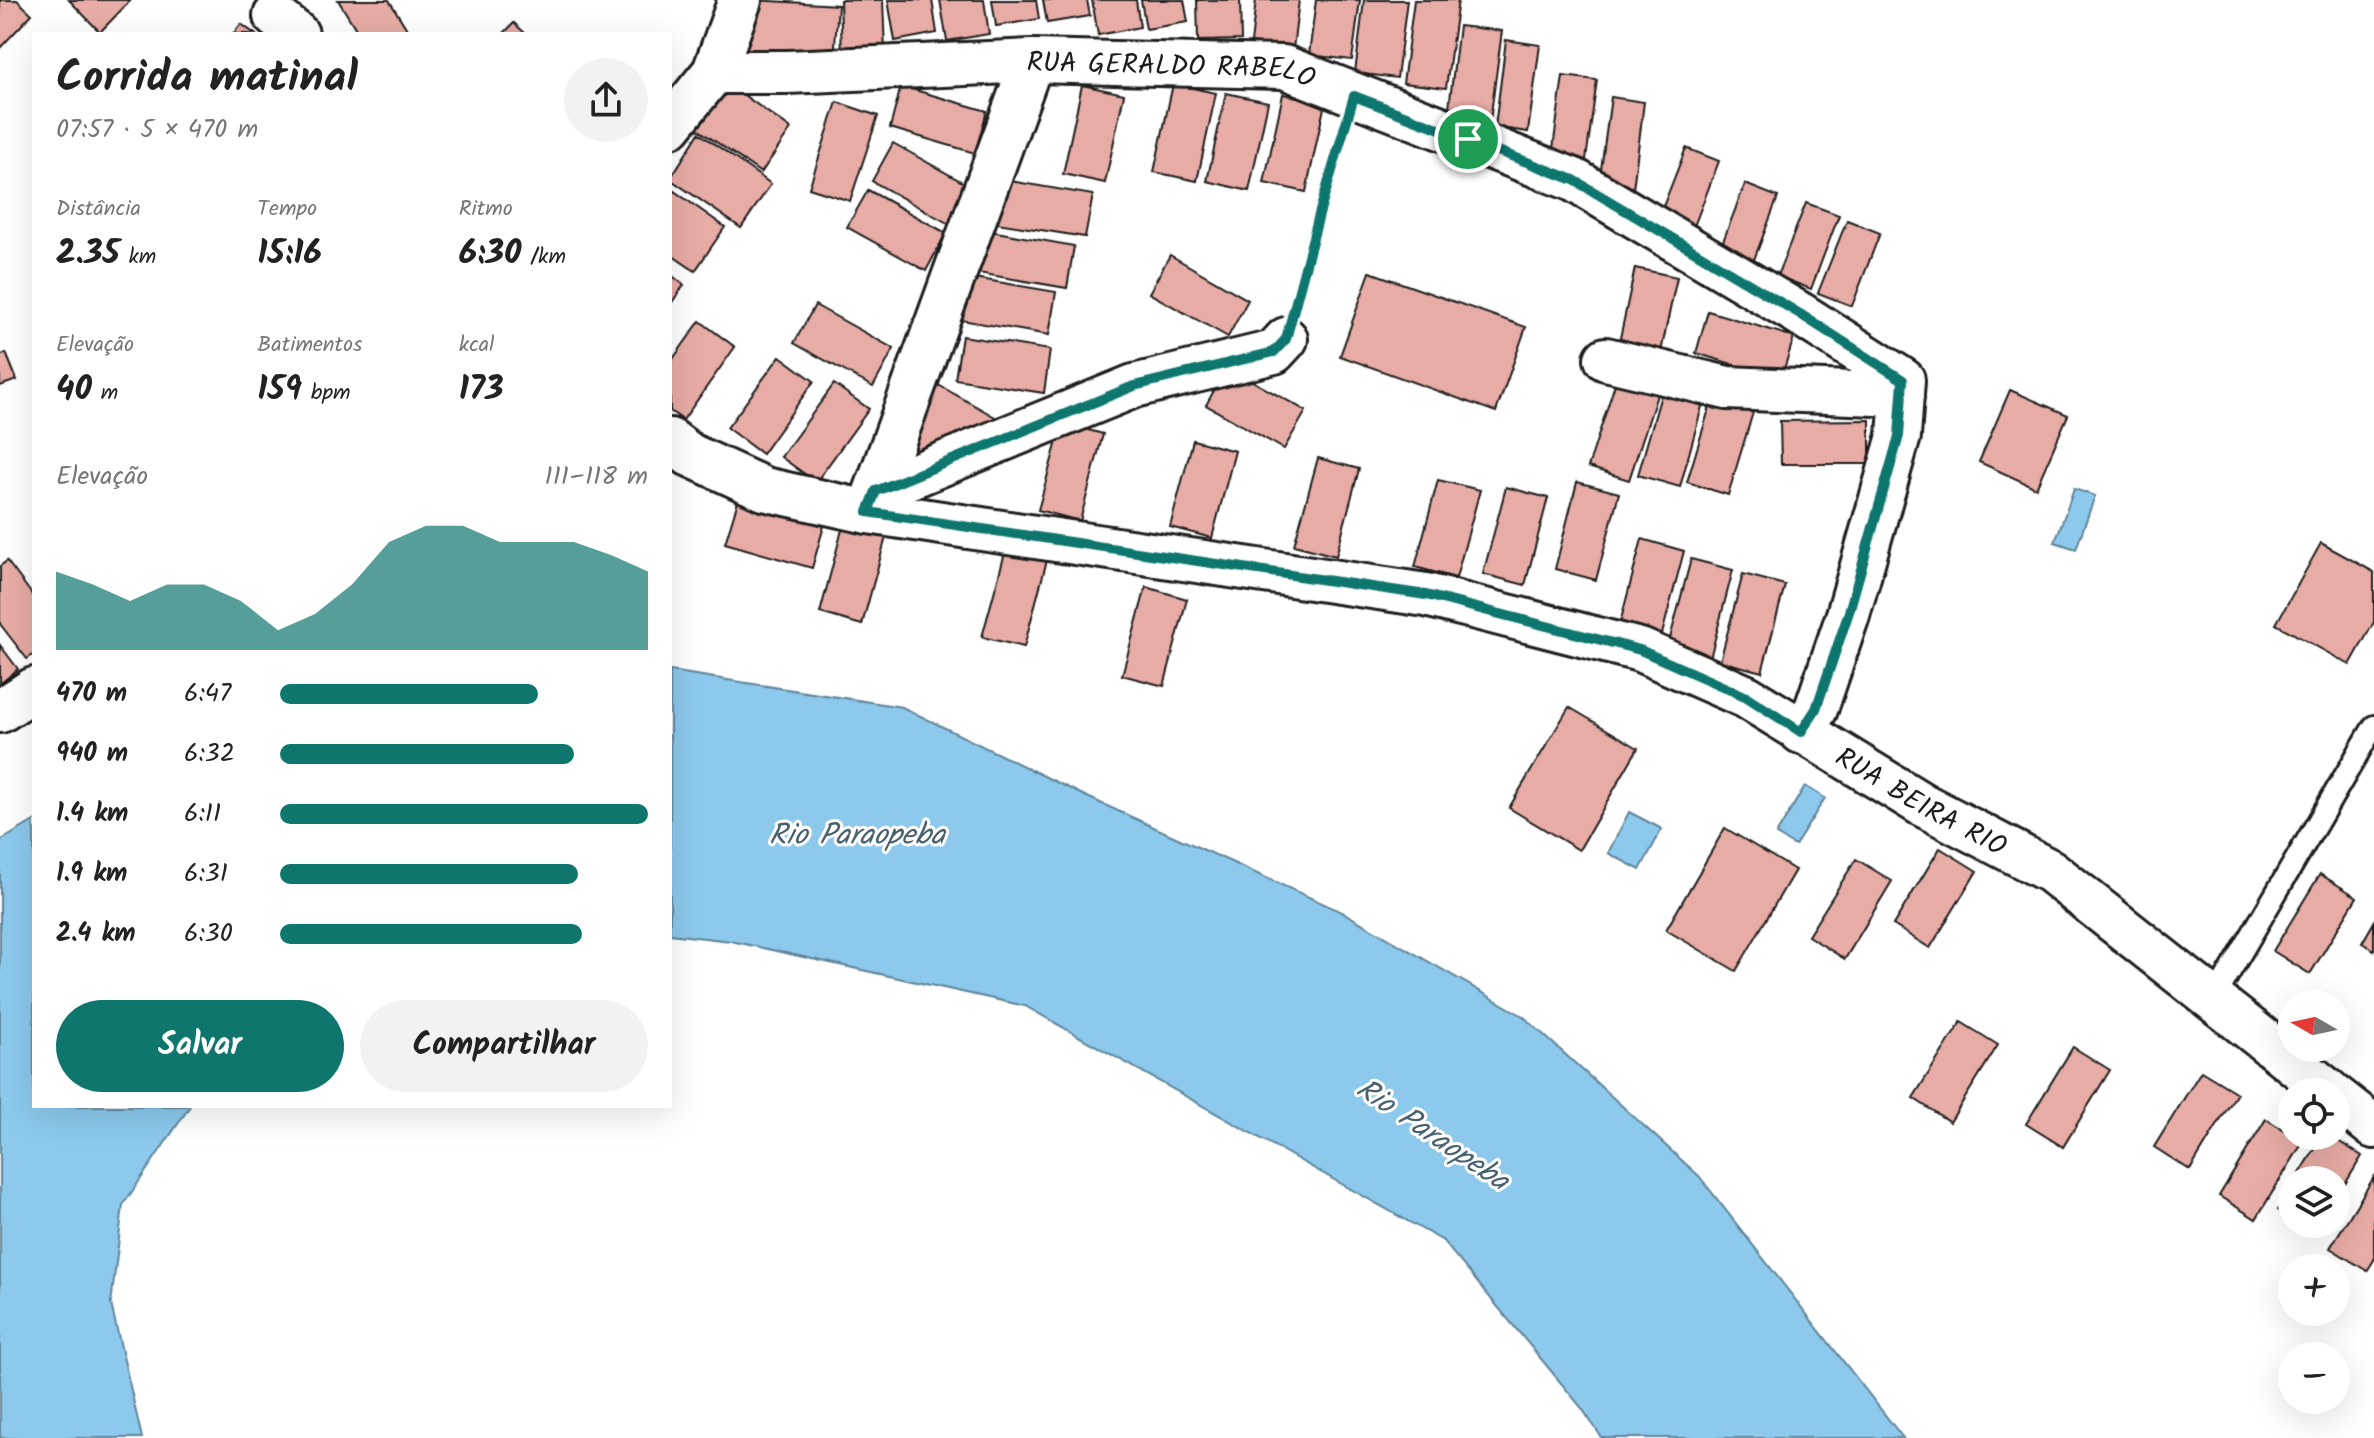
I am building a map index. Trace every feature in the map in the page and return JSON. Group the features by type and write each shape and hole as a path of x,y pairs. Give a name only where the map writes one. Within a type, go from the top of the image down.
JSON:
{"street":[{"path":"672,124 714,72 740,0"},
{"path":"872,502 1032,61"},
{"name":"RUA GERALDO RABELO","path":"714,72 787,72 1032,61 1284,67 1574,180 1800,314 1903,380 1902,395"},
{"path":"872,502 1134,386 1274,352 1286,339"},
{"path":"1606,359 1727,388 1902,395 1899,436 1874,528 1816,709 1801,732"},
{"name":"RUA BEIRA RIO","path":"672,442 690,455 764,489 872,502 1426,595 1640,650 1747,697 1923,805 2050,871 2313,1078"},
{"path":"0,711 32,690"},
{"path":"2350,1108 2374,1127"}],"lane":[{"path":"2214,999 2374,726"}],"path":[{"path":"1286,339 1354,96"}],"water":[{"path":"2074,489 2095,496 2076,549 2055,542"},
{"name":"Rio Paraopeba","path":"672,671 902,707 1085,796 1344,913 1523,1016 1699,1176 1903,1438 1602,1438 1581,1407 1443,1241 1025,1006 731,941 672,934"},
{"path":"1805,786 1825,798 1795,846 1776,835"},
{"path":"1629,812 1662,829 1640,870 1608,853"},
{"path":"32,822 32,1108 189,1108 123,1205 111,1304 142,1438 0,1438 0,841"}],"building":[{"path":"0,0 17,0 32,14 0,48"},
{"path":"69,0 131,0 100,32"},
{"path":"338,0 389,0 409,32 358,32"},
{"path":"751,0 838,5 834,59 746,51"},
{"path":"840,0 883,0 885,52 842,53"},
{"path":"888,0 932,0 937,33 895,41"},
{"path":"940,0 984,0 989,34 947,41"},
{"path":"992,0 1036,0 1039,19 996,26"},
{"path":"1043,0 1087,0 1090,16 1047,23"},
{"path":"1092,0 1136,0 1140,27 1098,35"},
{"path":"1141,0 1184,0 1188,22 1146,29"},
{"path":"1197,0 1240,0 1241,40 1198,41"},
{"path":"1256,0 1299,0 1293,49 1251,43"},
{"path":"1316,0 1360,0 1352,60 1309,55"},
{"path":"1364,0 1407,0 1397,78 1355,73"},
{"path":"1414,0 1458,0 1446,88 1403,83"},
{"path":"514,23 524,32 505,32"},
{"path":"241,24 252,32 235,32"},
{"path":"1459,26 1502,31 1490,121 1448,116"},
{"path":"1506,40 1540,45 1528,132 1495,127"},
{"path":"1563,76 1597,80 1585,167 1551,163"},
{"path":"720,78 791,129 761,173 689,123"},
{"path":"1173,84 1216,93 1197,181 1154,172"},
{"path":"1082,85 1124,94 1105,183 1063,174"},
{"path":"901,86 987,111 975,153 890,128"},
{"path":"1226,93 1268,102 1249,191 1207,181"},
{"path":"1283,94 1325,103 1306,192 1264,183"},
{"path":"1611,97 1644,102 1633,189 1599,184"},
{"path":"837,102 878,116 850,201 809,188"},
{"path":"699,133 771,184 741,228 672,180"},
{"path":"893,143 971,187 951,225 872,181"},
{"path":"1686,148 1719,161 1691,234 1657,222"},
{"path":"1004,180 1093,195 1085,237 997,223"},
{"path":"1745,184 1778,197 1750,270 1717,257"},
{"path":"672,189 725,227 695,271 672,255"},
{"path":"868,190 946,233 926,271 847,227"},
{"path":"1806,203 1839,215 1811,289 1777,276"},
{"path":"1847,220 1880,233 1852,306 1818,293"},
{"path":"985,230 1074,246 1067,288 978,273"},
{"path":"1170,255 1248,300 1228,337 1149,293"},
{"path":"1635,268 1677,277 1658,366 1616,357"},
{"path":"1370,272 1526,327 1496,412 1340,356"},
{"path":"672,276 684,285 672,302"},
{"path":"968,277 1056,292 1049,335 961,320"},
{"path":"815,305 894,349 873,387 794,343"},
{"path":"1708,311 1794,337 1781,379 1696,353"},
{"path":"700,321 735,347 683,420 672,412 672,360"},
{"path":"962,336 1050,350 1044,393 955,379"},
{"path":"6,353 17,380 0,386 0,356"},
{"path":"780,356 814,381 762,454 727,428"},
{"path":"1227,367 1306,411 1284,449 1206,405"},
{"path":"926,378 1004,422 913,456 899,454"},
{"path":"1616,381 1657,395 1629,480 1588,467"},
{"path":"834,384 869,409 816,482 781,457"},
{"path":"1663,388 1704,399 1680,487 1638,475"},
{"path":"2010,390 2068,415 2036,488 1979,462"},
{"path":"1713,396 1754,409 1728,495 1687,482"},
{"path":"1870,420 1870,464 1781,464 1780,421"},
{"path":"1062,423 1103,434 1080,521 1038,510"},
{"path":"1193,440 1235,451 1212,538 1170,527"},
{"path":"1318,458 1359,469 1336,556 1294,545"},
{"path":"1438,480 1480,490 1456,578 1415,567"},
{"path":"1577,482 1619,493 1596,580 1555,569"},
{"path":"1506,487 1548,498 1525,585 1483,574"},
{"path":"738,501 824,526 812,568 725,543"},
{"path":"843,526 886,537 862,625 820,613"},
{"path":"1642,539 1684,551 1661,638 1619,627"},
{"path":"2321,543 2374,572 2374,622 2350,665 2276,624"},
{"path":"1006,549 1047,560 1024,647 982,637"},
{"path":"1691,559 1733,570 1710,658 1668,646"},
{"path":"7,561 32,594 32,655 27,659 0,624 0,566"},
{"path":"1743,574 1785,585 1762,672 1720,661"},
{"path":"1146,587 1187,599 1164,686 1122,675"},
{"path":"0,645 18,669 0,684"},
{"path":"1569,707 1638,748 1579,850 1509,808"},
{"path":"1725,828 1795,870 1736,971 1666,930"},
{"path":"1940,848 1977,871 1930,948 1893,925"},
{"path":"1856,859 1892,881 1845,959 1808,936"},
{"path":"2320,874 2357,897 2310,974 2273,951"},
{"path":"2374,922 2374,950 2362,943"},
{"path":"1961,1022 1998,1045 1950,1122 1913,1098"},
{"path":"2073,1047 2110,1070 2063,1147 2026,1124"},
{"path":"2201,1071 2237,1093 2190,1170 2154,1147"},
{"path":"2266,1119 2278,1126 2278,1150 2298,1150 2288,1166 2278,1166 2278,1183 2256,1219 2219,1196"},
{"path":"2350,1148 2362,1156 2350,1176 2350,1166 2305,1166 2314,1150"},
{"path":"2374,1177 2374,1260 2367,1271 2350,1260 2350,1254 2340,1254 2330,1248 2336,1238 2350,1238 2350,1216"}],"route":[{"path":"1354,96 1468,139 1574,180 1800,314 1903,380 1899,436 1874,528 1816,709 1801,732 1747,697 1640,650 1426,595 868,512 876,491 1134,386 1274,352 1286,339 1354,96"}]}
